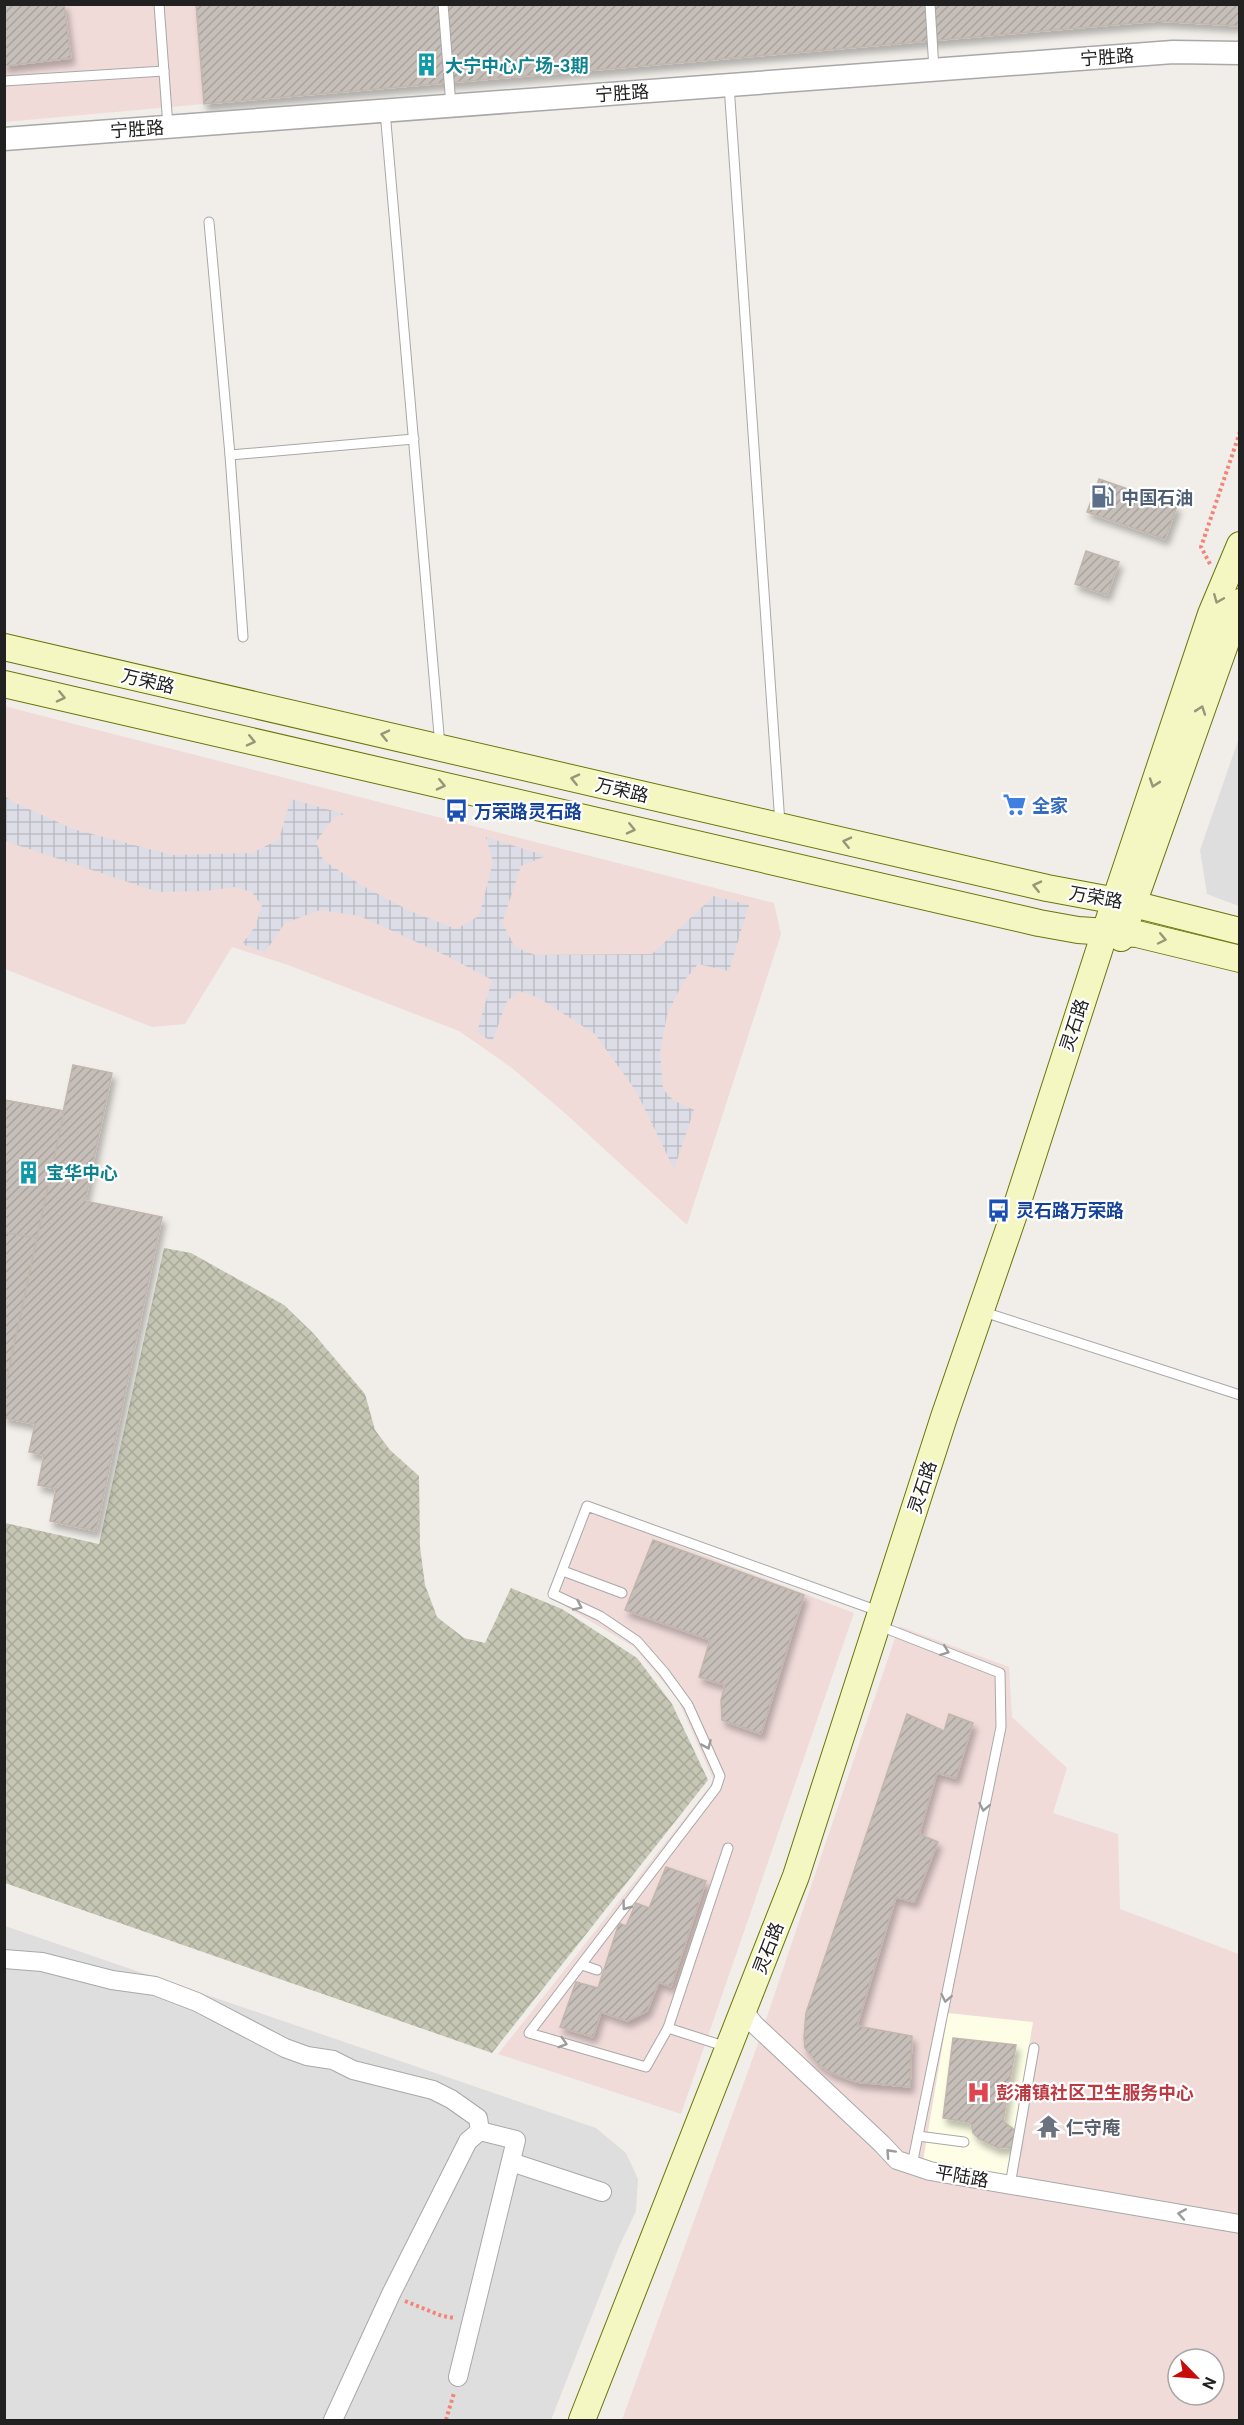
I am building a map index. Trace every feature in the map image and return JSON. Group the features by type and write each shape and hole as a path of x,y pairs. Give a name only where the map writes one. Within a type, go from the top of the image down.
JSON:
{"main road":[{"name":"灵石路","path":"886,1621 1113,933 1231,595 1239,545"},
{"name":"万荣路","path":"4,647 1047,888 1124,902 1239,931"},
{"name":"万荣路","path":"4,684 1039,924 1165,939 1239,959"},
{"name":"灵石路","path":"599,2421 749,2018 796,1876 993,1315 1113,933"},
{"name":"灵石路","path":"582,2421 730,2048 749,2018"}],"street":[{"name":"宁胜路","path":"4,139 1173,52 1239,53"},
{"path":"4,1959 42,1962 112,1980 155,1986 197,2002 285,2048 307,2056 333,2060 353,2070 433,2090 451,2099 478,2118 480,2131"},
{"name":"平陆路","path":"749,2018 897,2160 930,2171 1239,2224"},
{"path":"458,2377 516,2140 480,2131"},
{"path":"333,2421 391,2294 468,2142 480,2131"},
{"path":"511,2162 602,2192"}],"lane":[{"path":"159,4 168,127"},
{"path":"443,4 451,106"},
{"path":"930,4 934,70"},
{"path":"4,81 164,71"},
{"path":"729,85 780,827"},
{"path":"386,111 441,748"},
{"path":"209,222 230,455 243,637"},
{"path":"230,455 414,439"},
{"path":"993,1315 1239,1395"},
{"path":"728,1848 668,2028 646,2067 529,2033 716,1788 720,1776 688,1705 637,1641 600,1616 553,1594 587,1506 886,1621 1000,1673 1000,1727 912,2165"},
{"path":"562,1571 622,1593"},
{"path":"582,1965 597,1970"},
{"path":"668,2028 730,2048"},
{"path":"1010,2185 1034,2048"},
{"path":"918,2136 964,2142"}],"path":[{"path":"1231,595 1201,547 1239,432"},
{"path":"391,2294 442,2316 457,2319 470,2328"},
{"path":"446,2421 458,2377"}],"shaded area":[{"path":"5,5 196,5 204,104 5,122"},
{"path":"4,706 774,903 781,934 687,1225 566,1114 512,1068 459,1031 288,965 232,947 185,1024 152,1027 5,969"},
{"path":"1239,738 1239,906 1207,894 1200,850"},
{"path":"5,796 13,802 73,829 172,855 252,853 279,839 291,799 344,814 333,818 316,842 323,860 361,885 410,911 456,929 479,916 493,862 486,837 546,856 521,866 502,923 515,947 535,955 652,954 714,896 749,905 729,971 698,964 683,982 667,1015 660,1052 663,1089 673,1100 694,1110 674,1169 636,1091 595,1034 539,998 519,991 507,1001 492,1042 477,1032 492,980 449,957 360,916 320,910 285,923 265,952 242,944 255,927 262,906 252,892 234,887 206,891 158,892 5,841"},
{"path":"164,1248 191,1253 284,1305 313,1333 365,1394 375,1430 390,1450 419,1476 420,1547 425,1585 437,1617 464,1638 485,1643 511,1588 562,1609 637,1658 672,1704 708,1780 492,2053 5,1883 5,1523 99,1544"},
{"path":"581,1508 854,1613 681,2114 498,2054 714,1781 678,1700 634,1647 548,1596"},
{"path":"899,1626 1009,1667 1012,1717 1067,1768 1053,1813 1118,1834 1120,1909 1239,1954 1239,2420 622,2420 756,2049"},
{"path":"5,1926 596,2128 626,2153 638,2179 636,2211 618,2249 551,2420 5,2420"},
{"name":"彭浦镇社区卫生服务中心","path":"948,2013 1033,2022 1007,2179 923,2161"}],"building":[{"path":"4,4 64,4 71,58 4,66"},
{"name":"大宁中心广场-3期","path":"196,4 1240,4 1240,26 1158,21 204,104"},
{"path":"1099,479 1177,506 1165,539 1087,512"},
{"path":"1086,551 1119,562 1107,595 1075,584"},
{"path":"73,1065 112,1073 85,1201 162,1217 96,1531 50,1521 56,1489 38,1485 44,1455 29,1452 35,1424 4,1418 4,1392"},
{"name":"宝华中心","path":"4,1100 64,1111 4,1392"},
{"name":"宝华中心","path":"4,1100 64,1111 37,1238 4,1232"},
{"path":"653,1540 804,1595 761,1734 722,1720 721,1700 725,1685 699,1677 710,1640 625,1610"},
{"path":"907,1714 944,1731 949,1714 973,1723 956,1778 937,1773 919,1834 938,1842 914,1902 896,1897 857,2026 912,2036 910,2087 856,2082 830,2072 817,2063 805,2048 804,2037 806,2013"},
{"path":"666,1867 706,1881 671,1987 659,1982 647,2011 627,2021 601,2012 593,2037 560,2027 576,1982 598,1988 619,1923 626,1926 636,1903 649,1908"},
{"path":"953,2038 1016,2045 1003,2121 1015,2130 1013,2147 998,2148 979,2139 973,2133 971,2123 943,2118"}],"place":[{"name":"大宁中心广场-3期","path":"427,65"},
{"name":"中国石油","path":"1103,497"},
{"name":"全家","path":"1014,805"},
{"name":"万荣路灵石路","path":"456,811"},
{"name":"宝华中心","path":"28,1172"},
{"name":"灵石路万荣路","path":"998,1210"},
{"name":"彭浦镇社区卫生服务中心","path":"978,2092"},
{"name":"仁守庵","path":"1048,2127"}]}
